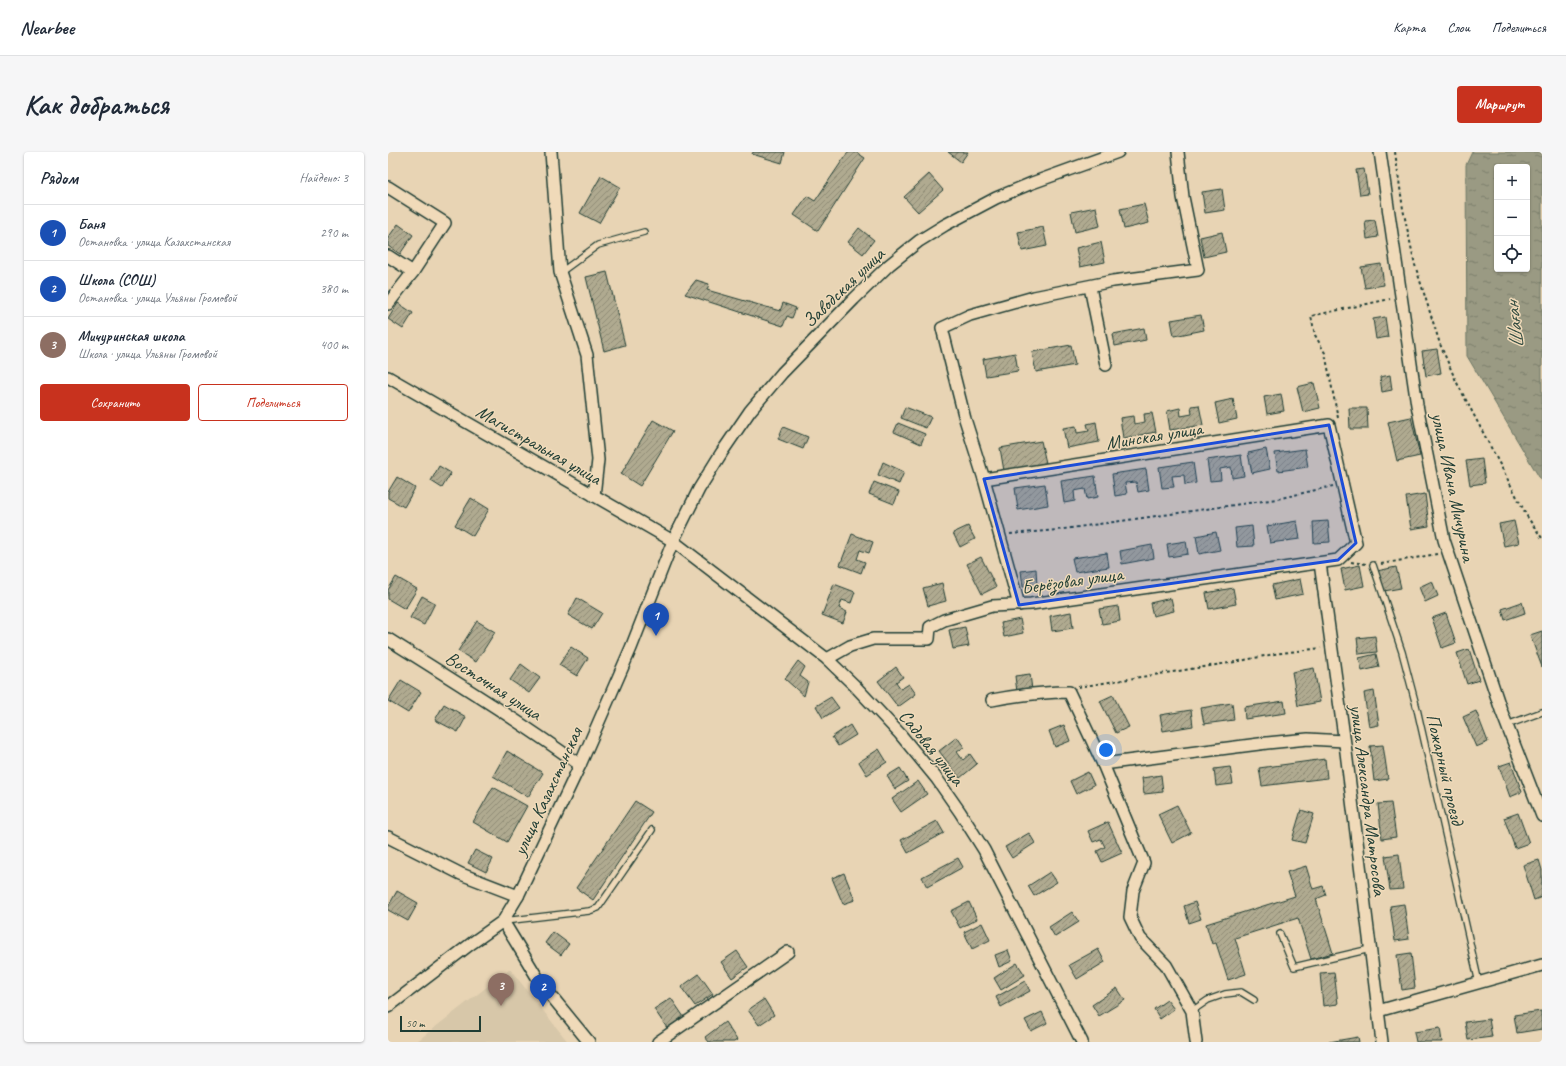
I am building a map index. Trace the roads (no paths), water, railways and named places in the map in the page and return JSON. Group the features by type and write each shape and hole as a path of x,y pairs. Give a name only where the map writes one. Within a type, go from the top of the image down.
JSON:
{"street":[{"path":"551,152 560,272 587,355 598,460 594,496"},
{"name":"Заводская улица","path":"673,541 699,490 722,452 750,411 782,373 821,331 889,266 919,241 945,225 996,198 1032,183 1118,152"},
{"path":"1020,605 984,479 965,419 942,328 970,315 1034,298 1113,281 1198,270 1183,197 1178,152"},
{"name":"улица Ивана Мичурина","path":"1380,152 1417,405 1448,552 1468,616 1506,725 1542,816"},
{"path":"388,187 445,223 413,272 388,304"},
{"path":"388,256 413,272"},
{"path":"1090,286 1106,365"},
{"name":"Магистральная улица","path":"388,377 673,541"},
{"name":"Минская улица","path":"984,479 1329,425 1356,543 1338,560"},
{"name":"Садовая улица","path":"673,541 827,659 854,685 900,734 937,779 984,850 1082,1042"},
{"name":"улица Казахстанская","path":"388,1007 503,921 518,896 580,765 634,641 673,541"},
{"name":"Берёзовая улица","path":"827,659 850,646 873,639 929,639 930,627 944,620 992,606 1020,605 1338,560"},
{"name":"улица Александра Матросова","path":"1320,563 1382,1042"},
{"name":"Восточная улица","path":"388,639 494,705 580,765"},
{"path":"992,700 1014,695 1069,692 1103,764 1144,863 1133,891 1130,917 1140,938 1166,965 1192,1011 1196,1042"},
{"path":"1103,764 1308,739 1344,741"},
{"path":"388,837 461,874 518,896"},
{"path":"503,921 540,982 589,1042"},
{"path":"658,1042 788,952"},
{"path":"1378,1011 1542,965"}],"lane":[{"path":"560,272 598,245 644,232"},
{"name":"Пожарный проезд","path":"1373,565 1402,652 1417,709 1479,983"},
{"path":"1506,725 1542,712"},
{"path":"503,921 589,912 598,908 652,830"},
{"path":"1280,934 1294,967 1370,949"},
{"path":"1192,1011 1208,1000 1225,994 1241,992 1254,1000"}],"water":[{"name":"Шаған","path":"1472,152 1542,152 1542,482 1467,356 1466,165"}],"place":[{"name":"Баня","path":"656,636"},
{"name":"Мичуринская школа","path":"501,1006"},
{"name":"Школа (СОШ)","path":"543,1007"}]}
